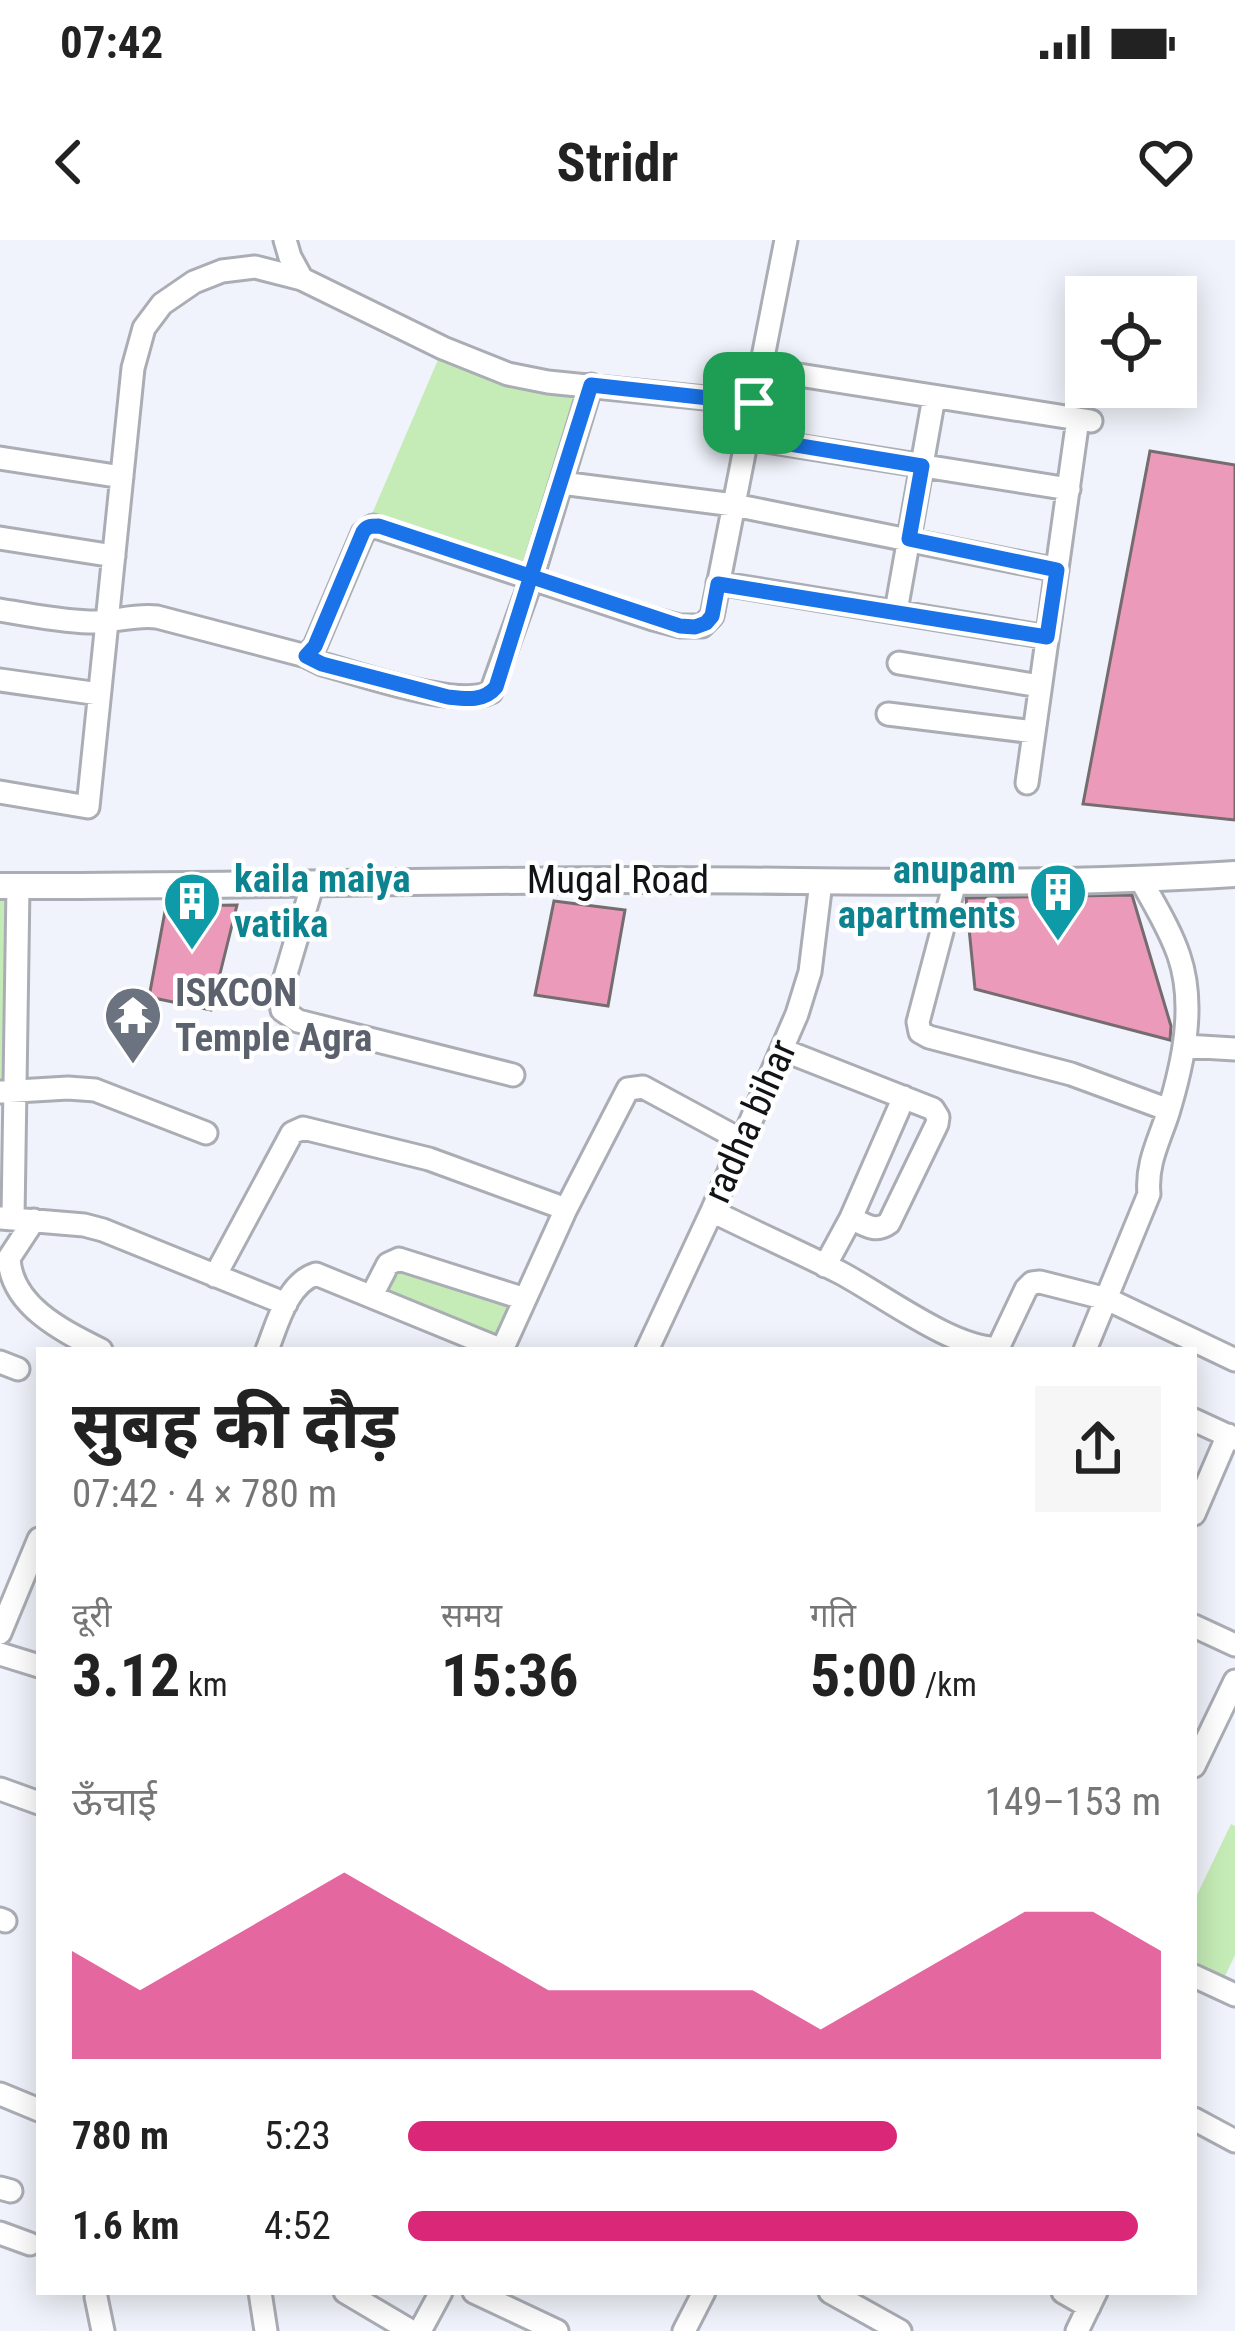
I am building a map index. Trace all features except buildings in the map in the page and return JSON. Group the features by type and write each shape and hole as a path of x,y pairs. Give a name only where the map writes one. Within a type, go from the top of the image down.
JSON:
{"street":[{"path":"285,240 302,279"},
{"path":"306,656 315,646 363,532 370,526 653,619 680,626 706,623 712,616 786,240"},
{"path":"0,792 88,807 134,368 144,328 162,304 194,283 222,271 266,268 302,279 481,364 530,380 754,403"},
{"path":"761,369 1085,420 1069,490 1027,783"},
{"path":"0,610 107,622 157,617 448,697 485,696 496,687 591,385"},
{"path":"896,611 934,397"},
{"path":"747,437 1069,490"},
{"path":"0,458 122,477"},
{"path":"562,483 734,505 1057,570"},
{"path":"0,538 114,556"},
{"path":"718,584 1047,637"},
{"path":"899,663 1040,686"},
{"path":"0,680 99,694"},
{"path":"888,714 1034,732"},
{"name":"Mugal Road","path":"9,886 444,880 955,882 1235,874"},
{"path":"1086,1347 1149,1195 1148,1167 1185,1046 1187,992 1180,956 1141,880"},
{"name":"radha bihar","path":"648,1347 783,1050 810,972 821,882"},
{"path":"955,882 918,1022 920,1032 1071,1074 1169,1110"},
{"path":"313,883 280,994 282,1010 298,1021 513,1075"},
{"path":"9,886 8,1092 16,1219 8,1258 16,1288 37,1311 95,1347"},
{"path":"1185,1046 1235,1049"},
{"path":"783,1050 933,1109 938,1117 890,1222 873,1228 851,1218"},
{"path":"503,1347 625,1093 643,1087 741,1140"},
{"path":"8,1092 95,1090 206,1133"},
{"path":"825,1266 904,1097"},
{"path":"214,1276 292,1133 303,1128 429,1159 566,1209"},
{"path":"712,1211 979,1347"},
{"path":"16,1219 103,1230 286,1304"},
{"path":"372,1295 388,1264 399,1259 525,1299"},
{"path":"268,1347 286,1304 305,1278 316,1274 495,1347"},
{"path":"998,1347 1032,1283 1106,1299 1235,1360"},
{"path":"1197,1421 1232,1437 1197,1508"},
{"path":"0,1634 36,1546"},
{"path":"1197,1627 1235,1645"},
{"path":"0,1654 36,1665"},
{"path":"1197,1760 1235,1681"},
{"path":"0,1789 36,1802"},
{"path":"1197,1977 1235,1995"},
{"path":"0,2094 36,2109"},
{"path":"1197,2121 1235,2141"},
{"path":"260,2295 266,2331"},
{"path":"350,2295 416,2331 439,2295"},
{"path":"480,2295 556,2331"},
{"path":"684,2331 702,2295"},
{"path":"835,2295 900,2331"},
{"path":"96,2297 103,2331"},
{"path":"1077,2331 1092,2300"}],"green space":[{"path":"443,348 591,385 532,578 366,528"},
{"path":"0,896 18,896 15,1078 0,1079"},
{"path":"391,1261 525,1299 503,1347 495,1347 372,1295"},
{"path":"1231,1824 1235,1826 1235,1955 1221,1985 1197,1973 1197,1895"}],"place":[{"name":"anupam apartments","path":"1058,943"},
{"name":"kaila maiya vatika","path":"192,952"},
{"name":"ISKCON Temple Agra","path":"133,1066"}],"route":[{"path":"754,403 591,385 532,578 496,687 485,696 448,697 306,656 315,646 363,532 373,526 379,526 532,578 653,619 680,626 706,623 712,616 718,584 1047,637 1057,570 909,539 922,466 747,437 754,403"}]}
